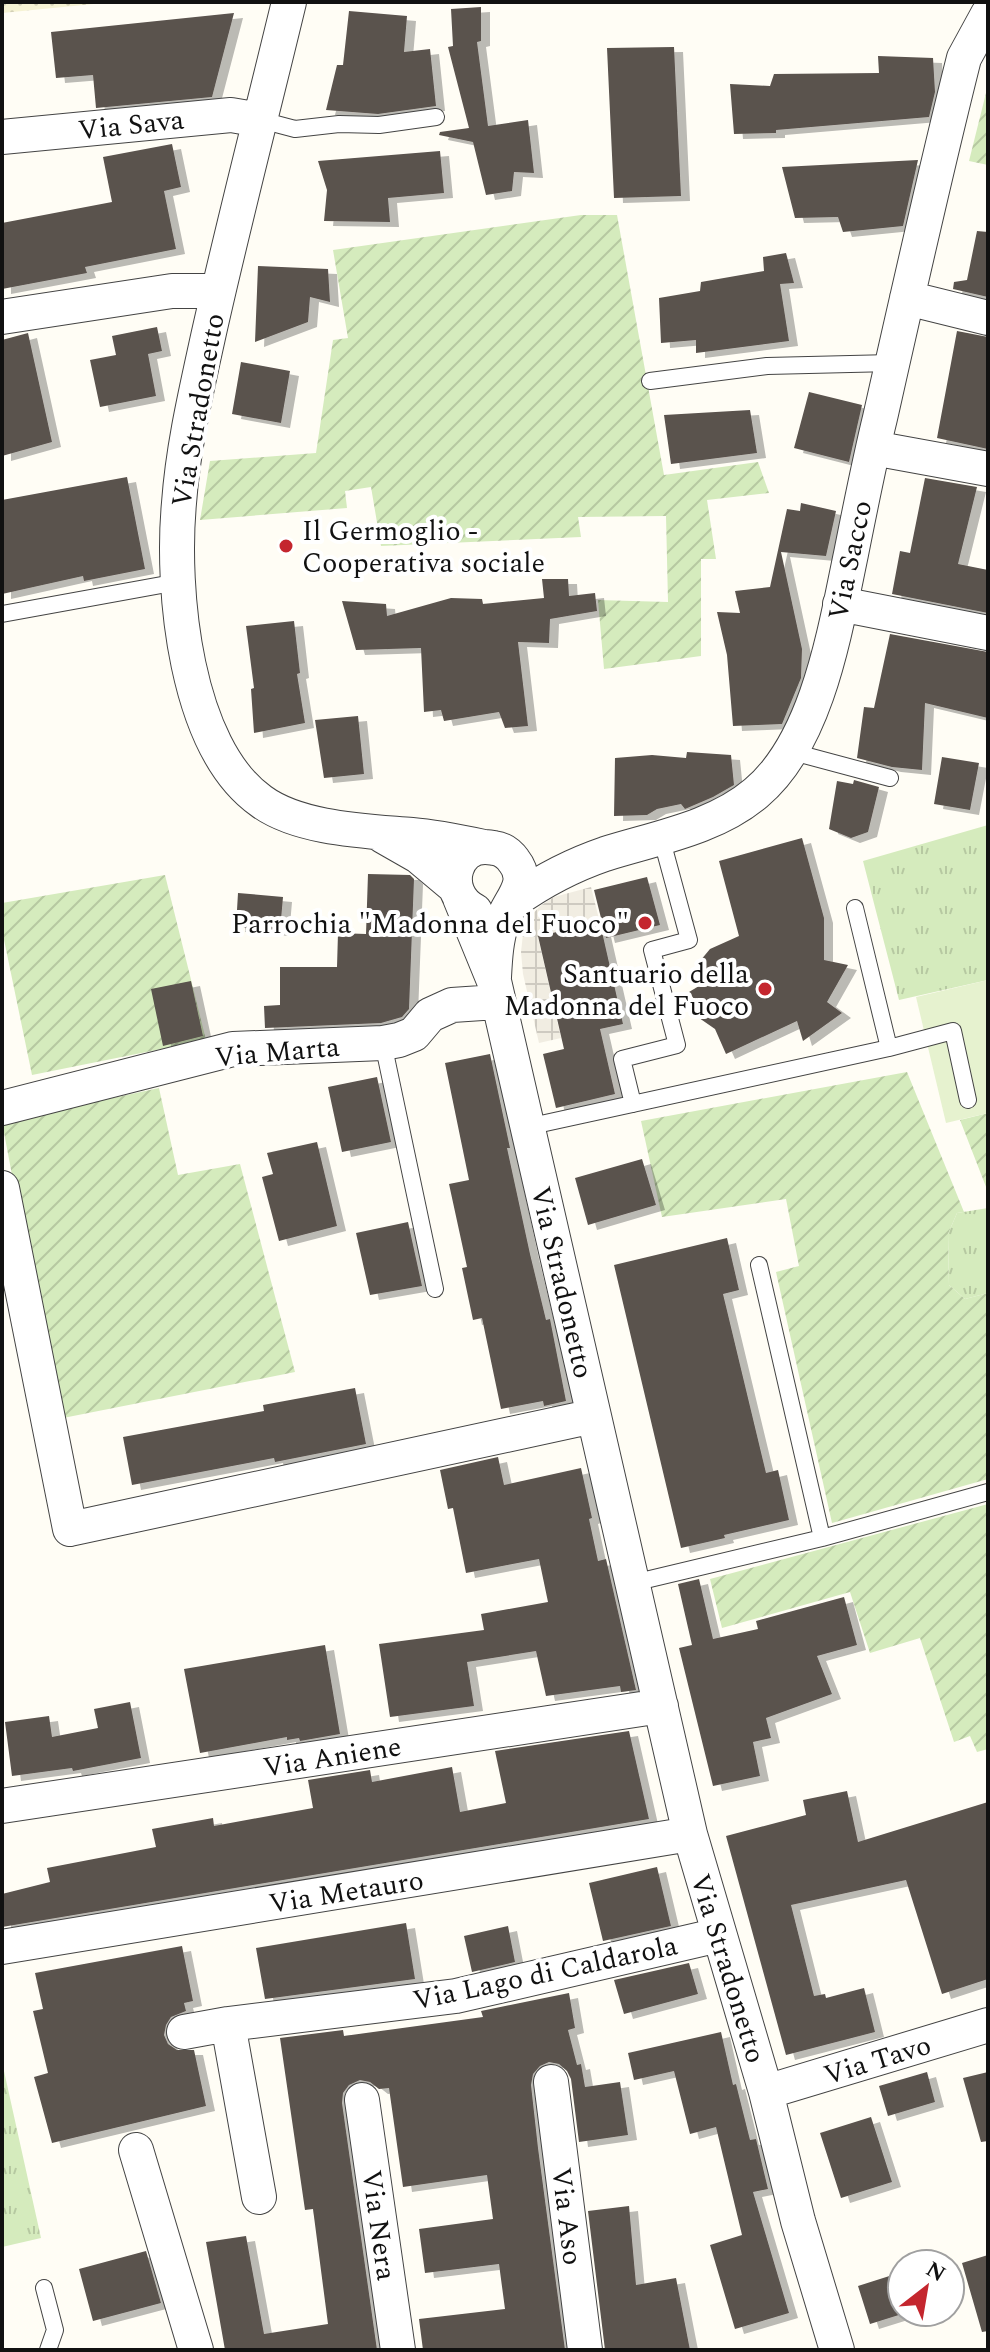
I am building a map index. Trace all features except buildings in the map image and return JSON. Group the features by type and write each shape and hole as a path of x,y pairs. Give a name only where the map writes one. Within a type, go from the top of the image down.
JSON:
{"street":[{"name":"Via Stradonetto","path":"289,2 218,291 188,432 178,505 178,582 189,662 206,724 224,763 242,786 286,816 376,833 438,838 494,850"},
{"name":"Via Sacco","path":"510,904 556,875 599,856 711,821 740,805 769,781 789,751 809,713 840,604 892,363 964,58 988,14"},
{"name":"Via Sava","path":"2,137 231,115 261,120"},
{"path":"2,317 172,291 218,291"},
{"path":"907,298 988,318"},
{"path":"873,448 988,469"},
{"path":"840,604 988,633"},
{"name":"Via Stradonetto","path":"376,833 418,856 457,893 496,992 690,1834 766,2092 833,2350"},
{"name":"Via Sacco","path":"494,850 599,856"},
{"path":"494,850 518,866 519,893 510,904 490,914 481,913 473,910 457,893 455,873 461,860 471,851 494,850"},
{"name":"Via Stradonetto","path":"496,992 496,944 510,904"},
{"name":"Via Marta","path":"2,1108 233,1049 399,1040 414,1034 430,1015 496,992"},
{"path":"2,1188 70,1529 301,1482 594,1416"},
{"name":"Via Aniene","path":"2,1806 661,1706"},
{"name":"Via Metauro","path":"2,1947 690,1834"},
{"name":"Via Lago di Caldarola","path":"184,2032 456,1996 719,1935"},
{"path":"228,2024 259,2197"},
{"name":"Via Tavo","path":"766,2092 988,2025"},
{"name":"Via Aso","path":"551,2082 585,2350"},
{"name":"Via Nera","path":"362,2100 398,2350"},
{"path":"136,2150 196,2350"}],"lane":[{"path":"261,120 295,129 339,124 379,125 436,117"},
{"path":"650,381 767,366 892,363"},
{"path":"2,614 178,582"},
{"path":"789,751 890,778"},
{"path":"633,1104 622,1059 677,1045 652,950 689,940 661,837"},
{"path":"855,908 889,1048"},
{"path":"527,1127 889,1048 953,1031 968,1100"},
{"path":"383,1043 435,1289"},
{"path":"759,1265 822,1538"},
{"path":"633,1583 822,1538 988,1492"},
{"path":"44,2288 55,2330 48,2350"}],"shaded area":[{"path":"2,2 114,2 2,13"},
{"path":"591,887 600,923 538,937 561,1038 539,1043 523,974 523,934 530,917 540,906 554,897"}],"green space":[{"path":"988,85 988,165 969,161"},
{"path":"581,215 617,215 664,475 758,462 769,493 707,500 716,559 701,559 701,656 604,669 598,600 668,602 666,516 578,517 581,537 381,546 371,487 345,491 347,508 200,520 210,461 316,453 333,340 348,338 333,250"},
{"path":"988,825 988,980 899,1000 863,861"},
{"path":"165,875 206,1040 32,1075 2,930 2,903"},
{"path":"988,980 988,1113 946,1123 916,997"},
{"path":"907,1072 964,1212 957,1213 948,1234 949,1285 965,1299 988,1293 988,1479 832,1523 776,1272 799,1266 786,1199 662,1217 641,1121"},
{"path":"159,1088 178,1175 240,1164 295,1372 58,1419 2,1122"},
{"path":"988,1113 988,1192 960,1120"},
{"path":"988,1208 988,1293 965,1299 949,1285 948,1234 957,1213"},
{"path":"988,1504 988,1749 977,1752 970,1736 954,1742 920,1638 870,1653 850,1592 722,1628 710,1579"},
{"path":"2,2062 41,2238 2,2247"}],"place":[{"name":"Il Germoglio - Cooperativa sociale","path":"286,546"},
{"name":"Parrochia \"Madonna del Fuoco\"","path":"645,923"},
{"name":"Santuario della Madonna del Fuoco","path":"765,989"}]}
